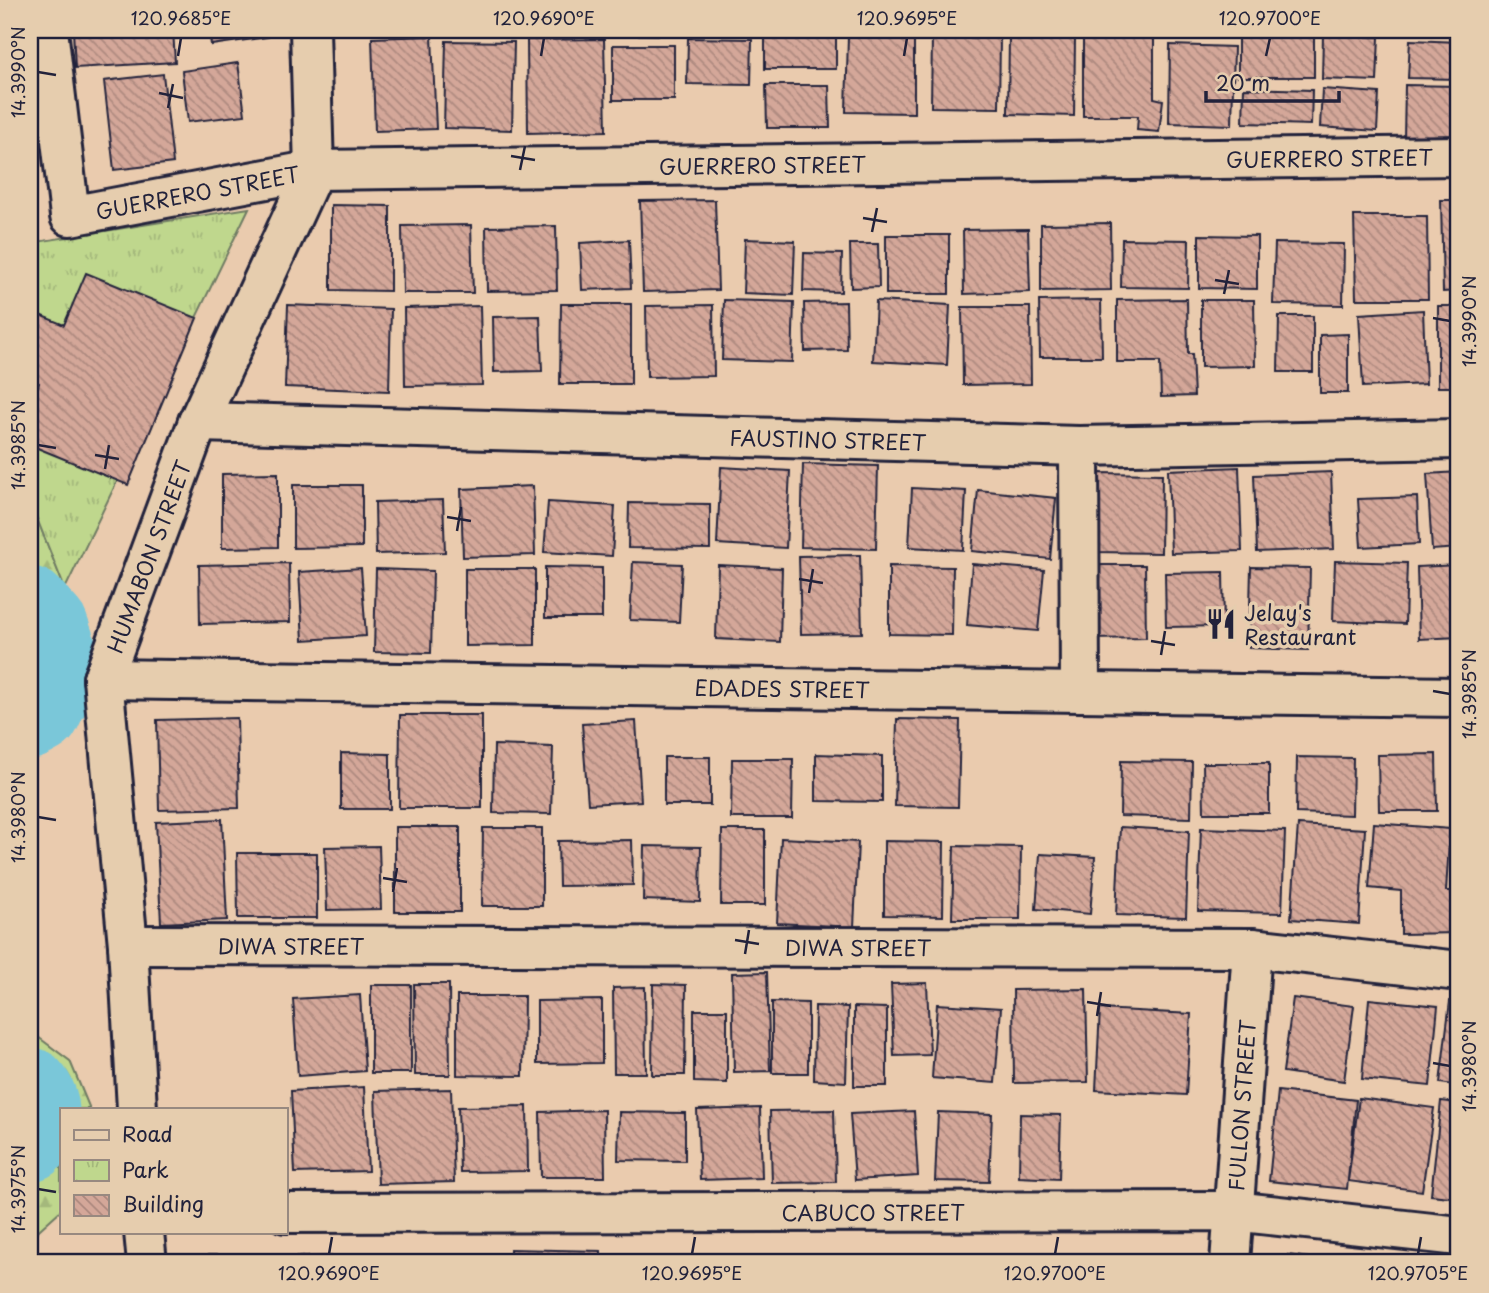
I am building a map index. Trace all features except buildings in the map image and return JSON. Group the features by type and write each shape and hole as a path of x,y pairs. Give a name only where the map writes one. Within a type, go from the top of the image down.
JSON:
{"street":[{"name":"GUERRERO STREET","path":"48,30 70,216 314,170 1459,156"},
{"name":"HUMABON STREET","path":"137,1108 128,945 103,679 198,422 314,170 310,30"},
{"name":"FAUSTINO STREET","path":"198,422 1079,446 1459,439"},
{"path":"1079,446 1080,691"},
{"name":"EDADES STREET","path":"103,679 1459,697"},
{"name":"DIWA STREET","path":"128,945 1252,948 1459,971"},
{"name":"FULLON STREET","path":"1230,1263 1252,948"},
{"name":"CABUCO STREET","path":"287,1213 1233,1211 1459,1236"},
{"path":"144,1234 147,1263"}],"green space":[{"path":"249,208 65,589 30,501 30,243"},
{"path":"30,501 65,589 73,635 80,709 30,759"},
{"path":"30,1031 70,1061 90,1108 60,1108 60,1211 30,1238"}],"waterway":[{"path":"30,606 49,627 60,658 55,684 41,714 30,720"},
{"path":"30,1087 40,1107 39,1122 30,1142"}],"place":[{"name":"Jelay's Restaurant","path":"1221,624"}]}
